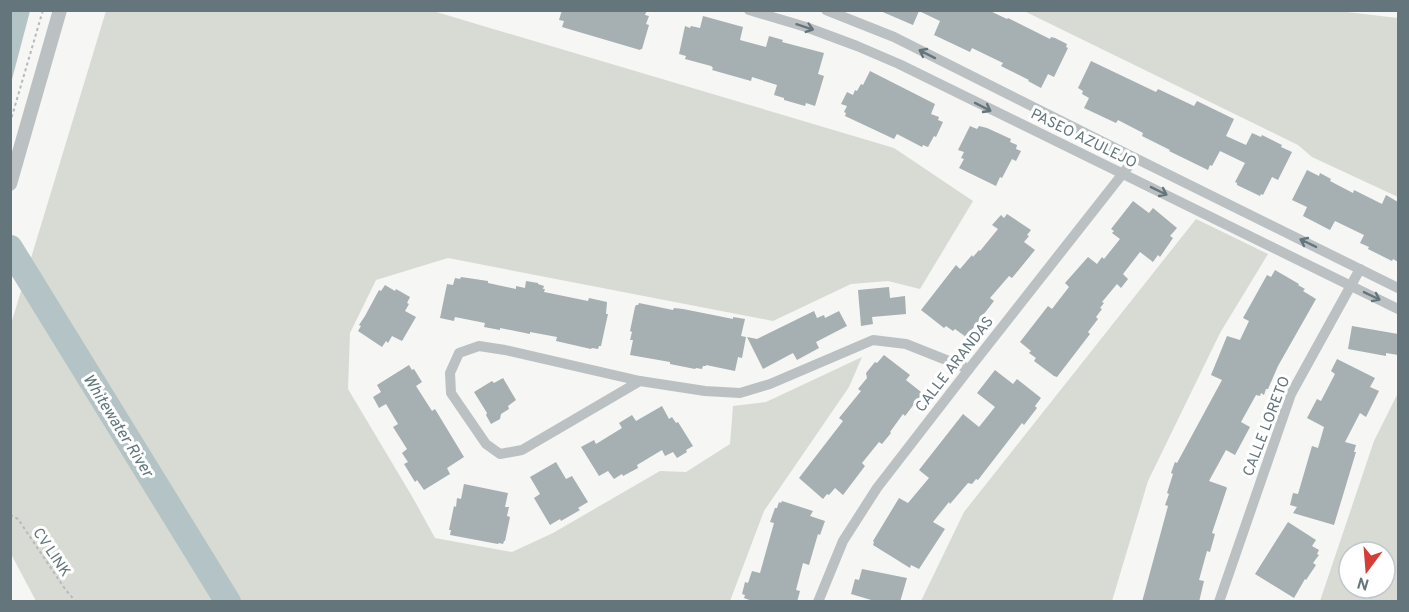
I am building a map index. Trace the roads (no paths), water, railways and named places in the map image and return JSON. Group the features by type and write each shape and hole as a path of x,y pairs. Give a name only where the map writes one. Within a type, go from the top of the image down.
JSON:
{"street":[{"path":"10,184 60,10"},
{"name":"PASEO AZULEJO","path":"749,10 806,27 899,64 1398,309"},
{"name":"PASEO AZULEJO","path":"826,10 894,37 1398,288"},
{"name":"CALLE ARANDAS","path":"818,602 843,541 877,488 1135,158"},
{"name":"CALLE LORETO","path":"1219,602 1291,394 1360,269"},
{"path":"639,381 522,450 500,454 486,444 452,393 450,373 459,353 479,346 639,381 705,391 740,393 770,384 873,340 906,344 969,369"}],"waterway":[{"name":"Whitewater River","path":"10,248 228,602"}]}
